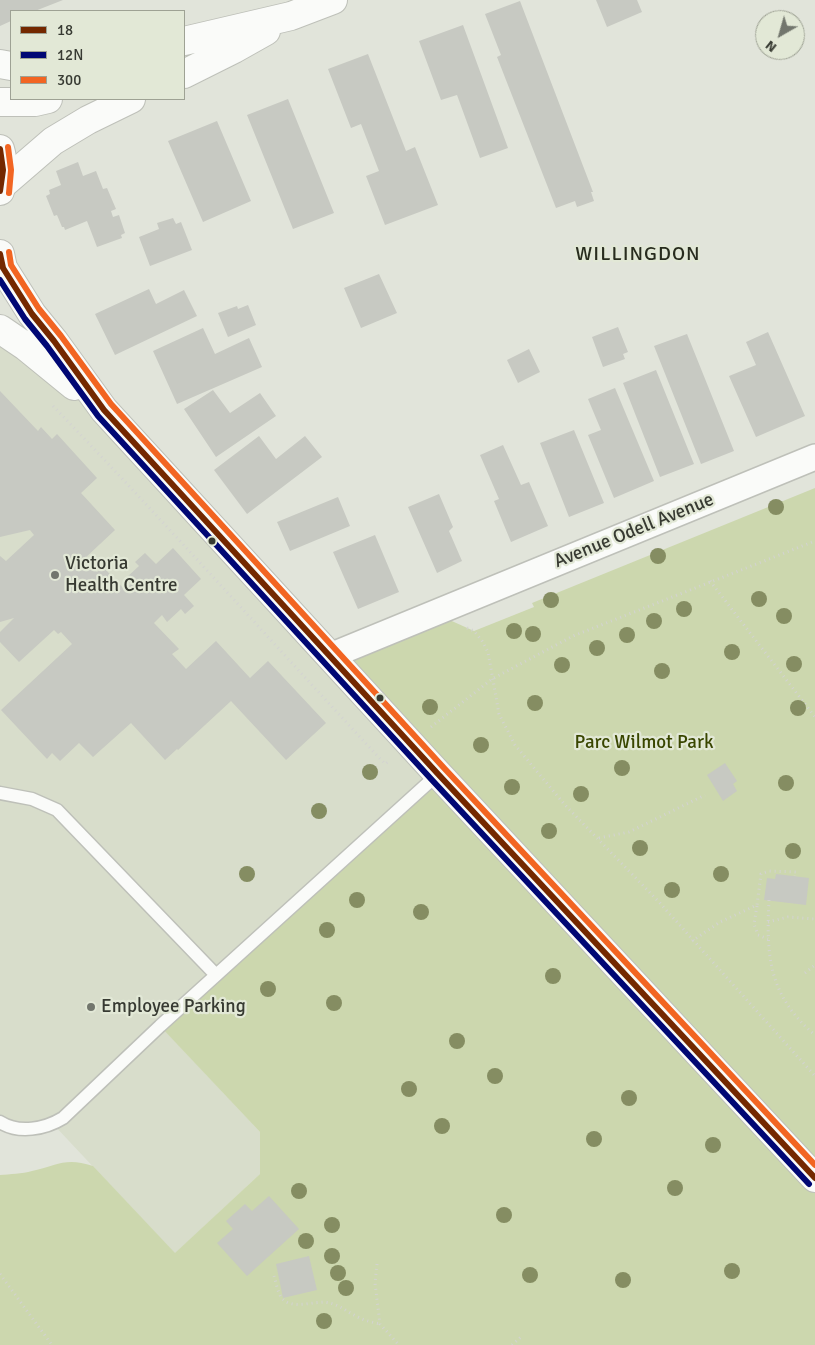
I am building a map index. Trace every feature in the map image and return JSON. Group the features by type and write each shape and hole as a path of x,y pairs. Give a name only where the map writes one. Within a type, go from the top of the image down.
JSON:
{"main road":[{"path":"185,41 291,16 333,0"},
{"path":"185,25 206,17 291,16"},
{"path":"185,74 234,49 291,16"},
{"path":"0,102 35,102 44,100"},
{"path":"1,188 53,141 88,120 129,100"},
{"path":"0,150 2,157 1,188"},
{"path":"0,254 3,268 32,314 104,410 438,774 815,1178"},
{"path":"0,330 25,346 104,410"}],"street":[{"name":"Avenue Odell Avenue","path":"330,656 815,457"}],"lane":[{"path":"0,1122 8,1128 31,1130 53,1124 63,1118 438,774"},
{"path":"0,793 32,799 57,810 216,976"}],"path":[{"path":"47,400 130,486 385,764"},
{"path":"429,728 492,679 573,636 815,541"},
{"path":"710,581 815,717"},
{"path":"443,610 474,631 488,652 499,714 515,744 565,805 659,902 815,1076"},
{"path":"599,838 629,832 705,795"},
{"path":"768,938 758,935 754,924 761,874 769,871 796,872 795,876"},
{"path":"769,900 768,938 771,969 787,1004 802,1024 815,1035"},
{"path":"692,941 720,922 757,906"},
{"path":"768,922 788,917 815,919"},
{"path":"805,973 815,965"},
{"path":"377,1264 375,1283 380,1324"},
{"path":"0,1274 52,1345"},
{"path":"274,1276 280,1296 287,1302 302,1305 320,1302 337,1305 361,1319 380,1324 399,1345"},
{"path":"512,1345 522,1336"}],"shaded area":[{"path":"0,329 104,410 438,774 161,1026 260,1132 260,1174 175,1254 53,1124 0,1122"}],"green space":[{"name":"Parc Wilmot Park","path":"815,488 815,1345 0,1345 0,1175 24,1173 69,1162 93,1166 175,1253 260,1174 260,1132 160,1026 438,774 330,656 434,613 474,631 534,607 532,603"}],"building":[{"path":"0,0 63,0 38,10 10,10 10,21 0,26"},
{"path":"596,0 637,0 642,12 607,27"},
{"path":"520,1 593,192 591,192 594,201 577,207 575,201 556,208 497,57 501,55 485,14"},
{"path":"463,25 508,148 480,158 457,95 441,100 419,41"},
{"path":"368,54 406,151 415,147 438,205 385,225 366,176 379,171 361,124 351,128 328,69"},
{"path":"288,99 334,213 293,229 247,115"},
{"path":"217,121 251,201 203,222 168,141"},
{"path":"78,162 83,176 96,171 103,189 107,188 116,209 111,211 113,217 119,215 125,233 121,235 122,238 97,247 87,221 65,230 57,215 54,216 46,196 50,194 49,190 61,185 56,171"},
{"path":"173,218 176,224 181,222 192,250 150,266 139,237 159,229 157,223"},
{"path":"379,274 397,313 361,328 344,288"},
{"path":"149,289 156,304 184,290 197,316 115,355 95,314"},
{"path":"248,305 256,325 228,337 218,313 237,306 238,309"},
{"path":"618,327 628,352 623,354 625,359 603,367 592,337"},
{"path":"203,328 215,354 249,338 262,367 177,404 153,351"},
{"path":"768,332 805,416 756,437 729,376 756,365 746,342"},
{"path":"687,334 734,451 701,464 654,346"},
{"path":"529,349 540,372 518,383 507,360"},
{"path":"656,370 694,464 660,477 623,383"},
{"path":"615,388 654,481 614,498 588,435 601,430 588,399"},
{"path":"213,390 230,413 260,393 276,416 216,457 184,409"},
{"name":"Victoria Health Centre","path":"0,391 38,431 41,427 52,439 57,434 97,478 81,493 115,530 84,559 97,572 103,567 125,590 131,584 126,578 139,566 135,562 145,553 156,564 173,548 201,579 184,595 194,606 185,614 181,609 167,622 162,615 154,623 179,649 172,654 186,669 216,641 250,678 268,661 326,723 286,760 231,701 165,760 131,723 93,757 79,743 60,761 52,753 47,759 1,710 72,644 61,632 58,634 54,630 19,662 0,642 0,632 14,618 0,622 0,556 6,561 34,535 30,530 0,537"},
{"path":"574,430 604,503 569,517 540,443"},
{"path":"259,436 276,459 305,436 322,457 247,514 214,470"},
{"path":"503,445 521,485 529,482 548,526 511,542 494,501 499,499 480,455"},
{"path":"439,494 453,527 449,531 462,561 437,573 408,507"},
{"path":"338,497 350,526 290,551 277,522"},
{"path":"375,535 399,592 358,609 333,552"},
{"path":"725,763 737,781 733,784 737,791 723,801 707,775"},
{"path":"776,874 809,878 806,905 764,900 767,878 775,879"},
{"path":"269,1196 299,1229 247,1276 217,1243 233,1229 226,1221 245,1204 252,1211"},
{"path":"309,1256 317,1290 283,1298 276,1264"}],"transit line":[{"name":"300","path":"8,147 11,170 9,193"},
{"name":"18","path":"0,149 3,170 0,191"},
{"name":"300","path":"9,252 11,265 39,309 111,404 444,768 815,1165"},
{"name":"18","path":"0,254 3,268 32,314 104,410 438,774 815,1178"},
{"name":"12N","path":"0,280 25,319 98,416 432,780 809,1184"}],"place":[{"name":"Victoria Health Centre","path":"55,575"},
{"name":"Employee Parking","path":"91,1007"}],"district":[{"name":"WILLINGDON","path":"638,255"}]}
